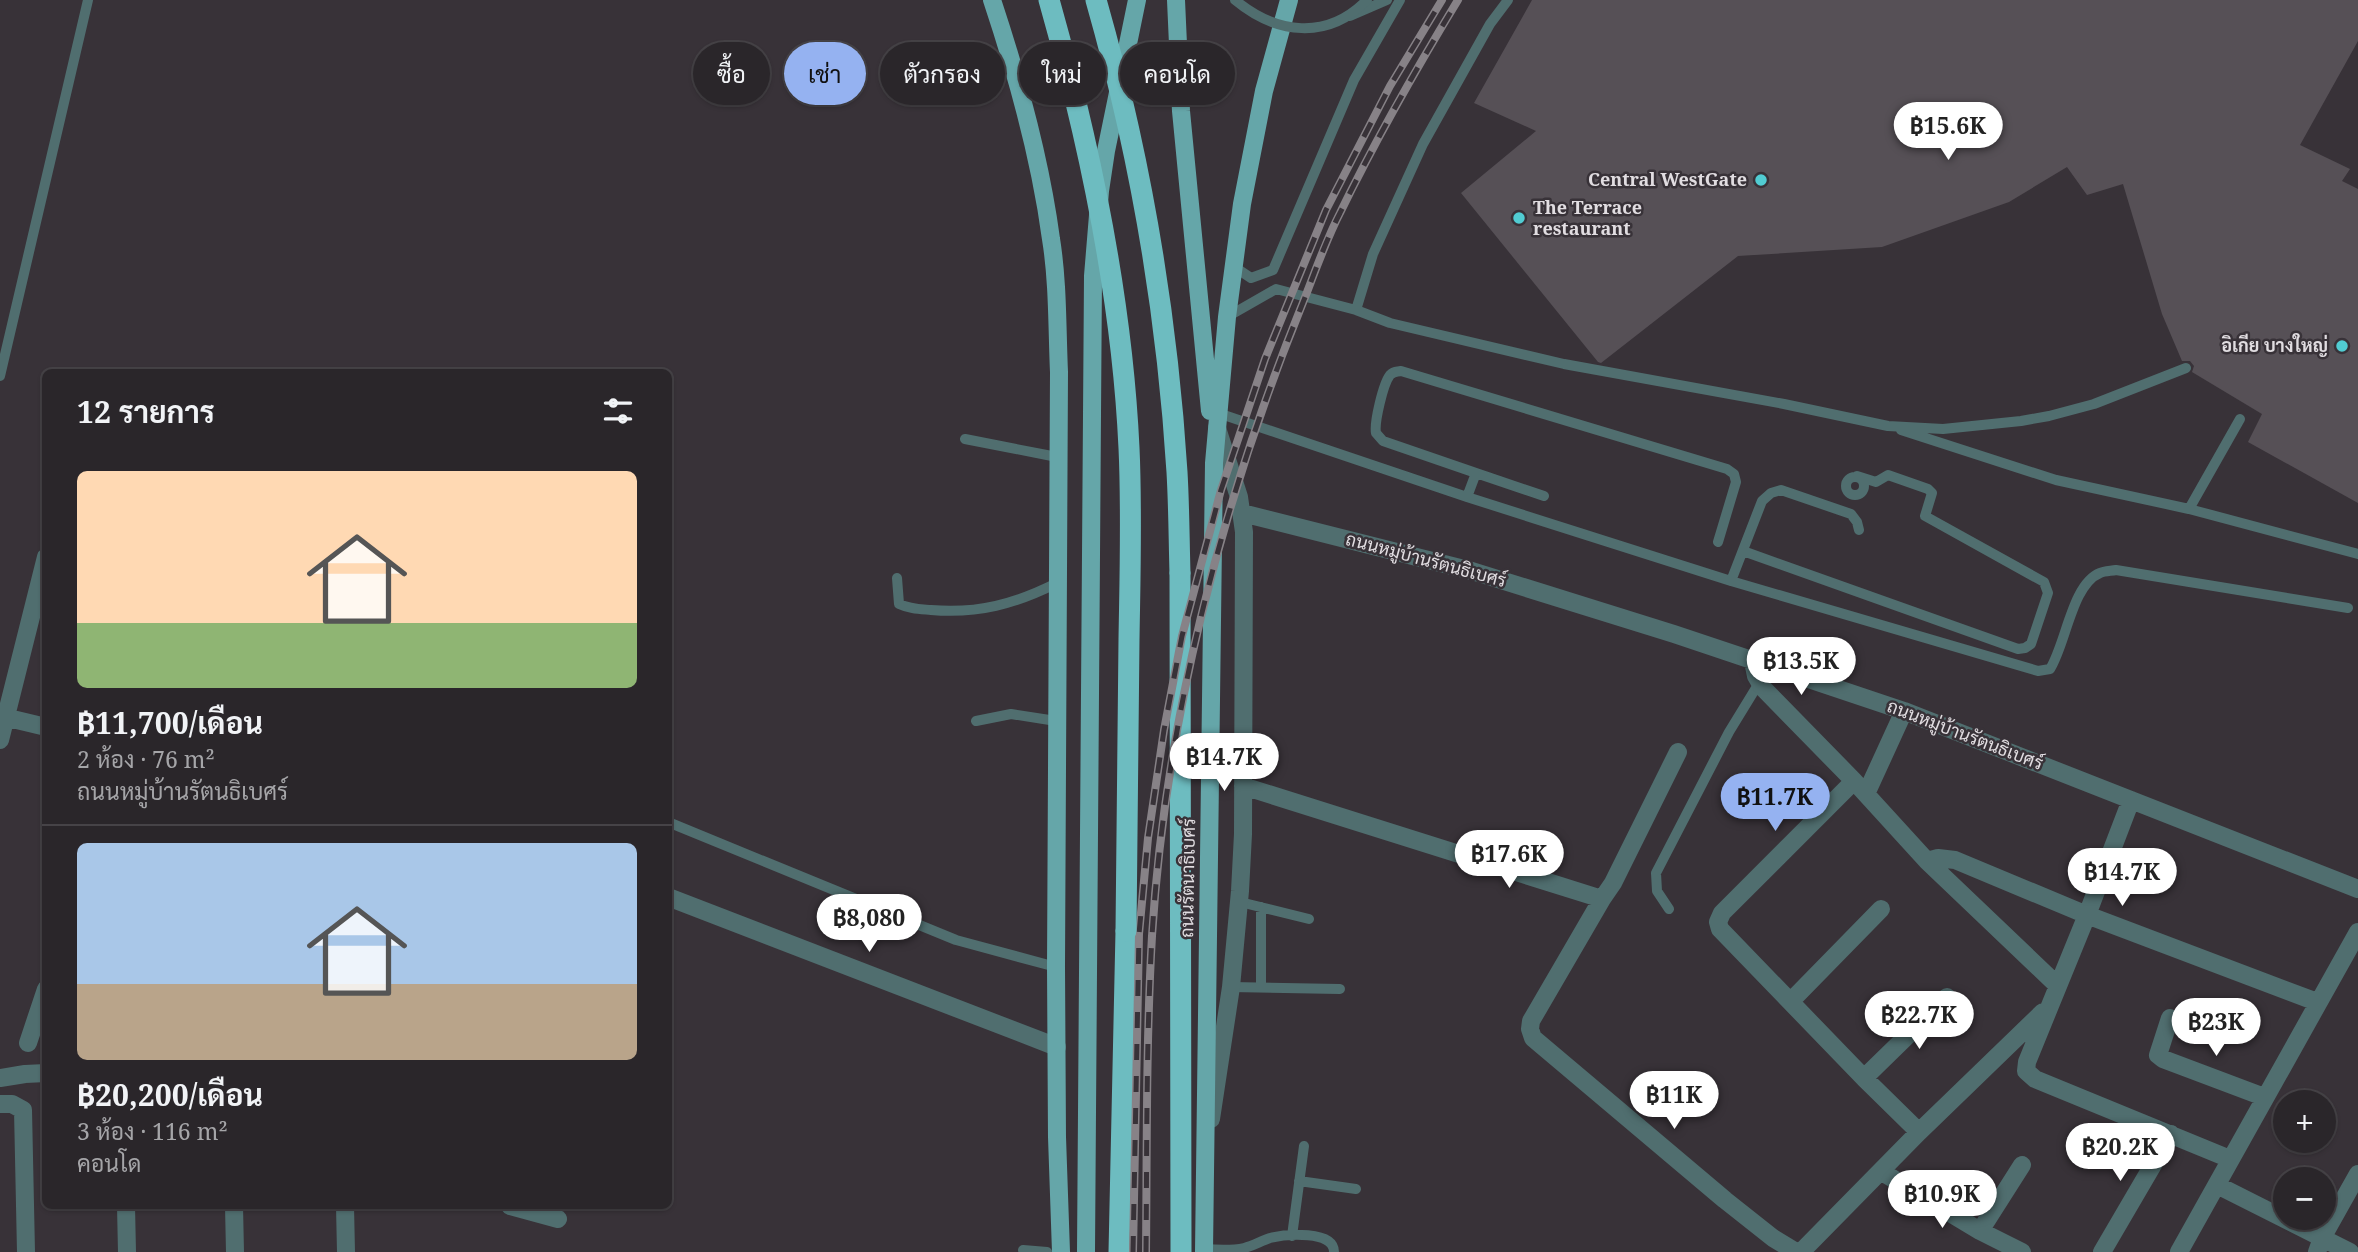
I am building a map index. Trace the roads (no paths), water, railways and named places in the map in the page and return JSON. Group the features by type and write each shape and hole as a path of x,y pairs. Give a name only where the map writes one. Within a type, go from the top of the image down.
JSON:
{"highway":[{"path":"1049,0 1074,97 1114,302 1125,396 1131,502 1119,1252"},
{"path":"1096,0 1123,106 1149,228 1174,434 1180,573 1181,1252"}],"main road":[{"path":"992,0 1024,103 1052,240 1059,372 1056,1047 1061,1252"},
{"path":"1086,1252 1093,276 1100,191 1114,106 1137,0"},
{"path":"1176,0 1181,111 1214,463"},
{"path":"1214,463 1233,266 1253,144 1278,35 1289,0"},
{"name":"ถนนรัตนาธิเบศร์","path":"1204,1250 1214,463"}],"street":[{"path":"1206,1156 1231,987 1240,902 1243,786 1244,532 1234,477 1218,421"},
{"name":"ถนนหมู่บ้านรัตนธิเบศร์","path":"1242,513 1472,571 1904,710 2358,889"},
{"path":"0,740 3,717 42,572"},
{"path":"1753,661 1759,683 1927,861 2057,985"},
{"path":"1904,710 1860,788 1722,913 1718,922 1720,929 1864,1079 1919,1132"},
{"path":"3,717 42,726"},
{"path":"1678,752 1613,883 1531,1021 1530,1029 1533,1038 1773,1238 1799,1252 2048,1007"},
{"path":"1243,786 1602,899"},
{"path":"2131,800 2026,1062 2029,1075 2230,1159"},
{"path":"1927,861 1938,858 1955,860 2087,915 2317,1002"},
{"path":"672,899 1056,1047"},
{"path":"1791,1001 1881,909"},
{"path":"2179,1252 2358,932"},
{"path":"1864,1079 1947,997"},
{"path":"28,1043 42,1001"},
{"path":"2170,1018 2159,1048 2158,1055 2162,1059 2264,1097"},
{"path":"0,1078 42,1073"},
{"path":"0,1104 12,1104 23,1110 26,1252"},
{"path":"2102,1252 2171,1134"},
{"path":"1980,1231 2022,1165"},
{"path":"1882,1172 1980,1231 2022,1252"},
{"path":"2319,1245 2358,1174"},
{"path":"2217,1185 2319,1245 2350,1252"},
{"path":"126,1209 127,1252"},
{"path":"234,1209 235,1252"},
{"path":"345,1209 346,1252"},
{"path":"521,1209 558,1219"}],"lane":[{"path":"0,376 88,0"},
{"path":"1235,0 1250,12 1284,26 1313,28 1328,26 1387,0"},
{"path":"1344,19 1367,0"},
{"path":"1233,266 1251,278 1273,270 1354,80 1400,0"},
{"path":"1356,310 1373,254 1423,144 1490,24 1508,0"},
{"path":"1227,317 1276,289 1356,310 1390,323 1564,365 1784,404 1888,426 2056,480 2189,509 2358,554"},
{"path":"1888,426 1943,429 2049,416 2094,404 2186,368"},
{"path":"1544,496 1383,440 1378,436 1374,424 1388,379 1393,373 1401,371 1727,469 1734,474 1736,482 1718,542"},
{"path":"2189,509 2240,419"},
{"path":"1218,421 1731,581 2038,670 2050,668 2057,658 2080,591 2099,573 2116,570 2348,608"},
{"path":"965,439 1057,457"},
{"path":"1467,497 1476,473"},
{"path":"1743,551 2018,649 2031,644 2048,593 2044,582 1925,516 1932,499 1932,493 1928,489 1888,475 1876,482 1851,476 1833,508"},
{"path":"1845,483 1850,494 1860,494 1864,482 1857,476"},
{"path":"1496,506 1504,482"},
{"path":"1731,581 1762,501 1771,493 1781,490 1852,514 1859,530"},
{"path":"897,578 899,604 908,608 958,612 1010,604 1057,583"},
{"path":"1670,909 1657,891 1656,873 1729,732 1759,683"},
{"path":"976,721 1012,713 1056,721"},
{"path":"672,824 956,940 1056,967"},
{"path":"1240,902 1309,919"},
{"path":"1261,906 1261,986"},
{"path":"1231,987 1340,989"},
{"path":"1292,1236 1304,1146"},
{"path":"1299,1181 1356,1189"},
{"path":"1204,1250 1245,1250 1269,1239 1292,1236 1321,1237 1329,1240 1334,1252"},
{"path":"1023,1250 1047,1252"}],"railway":[{"path":"1133,1252 1139,934 1148,838 1164,730 1182,636 1221,490 1265,359 1326,210 1390,86 1442,0"},
{"path":"1146,1252 1152,936 1169,776 1201,617 1245,461 1271,385 1324,249 1382,131 1458,0"}],"place":[{"name":"Central WestGate","path":"1761,180"},
{"name":"The Terrace restaurant","path":"1519,218"},
{"name":"อิเกีย บางใหญ่","path":"2342,346"}]}
